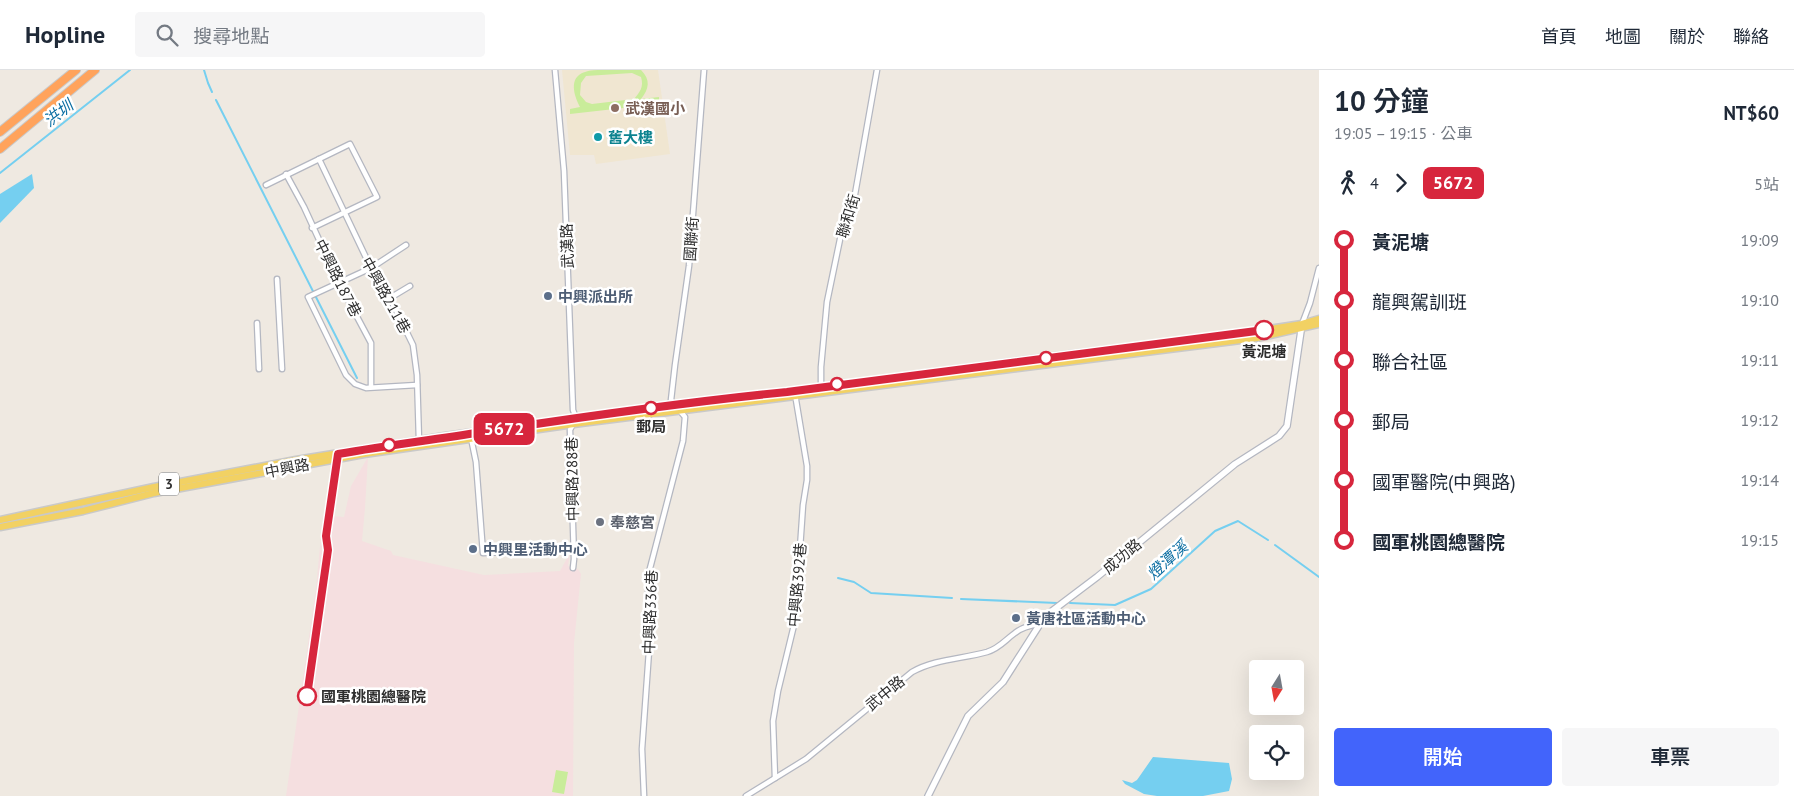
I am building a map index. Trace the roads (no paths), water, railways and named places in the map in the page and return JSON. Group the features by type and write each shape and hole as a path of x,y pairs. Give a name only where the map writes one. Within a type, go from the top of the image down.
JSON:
{"highway":[{"path":"0,132 76,70"},
{"path":"0,149 95,70"}],"main road":[{"name":"中興路","path":"1302,326 1319,319"},
{"name":"中興路","path":"0,527 84,511 154,493 471,436 821,390 1064,355 1319,324"},
{"name":"中興路","path":"0,520 154,487 296,460 419,441 471,436"}],"street":[{"name":"武漢路","path":"555,70 564,169 573,410 575,421"},
{"name":"國聯街","path":"676,408 671,400 689,266 704,70"},
{"name":"聯和街","path":"821,390 827,302 844,220 854,200 877,70"},
{"path":"266,185 350,144 377,197 312,228"},
{"name":"中興路211巷","path":"318,159 370,268 390,298 413,345 419,441"},
{"name":"中興路187巷","path":"286,174 371,344 371,387"},
{"path":"406,245 370,268 312,295 346,375 355,384 366,388 417,385"},
{"path":"1302,326 1319,268"},
{"path":"278,279 282,369"},
{"path":"390,298 410,286"},
{"path":"258,324 259,369"},
{"name":"成功路","path":"928,796 968,716 1003,682 1040,624 1052,611 1097,577 1235,464 1279,436 1287,426 1302,326"},
{"name":"中興路392巷","path":"775,778 773,721 778,691 795,621 801,532 807,480 807,466 795,393"},
{"name":"中興路336巷","path":"644,796 642,750 649,651 648,576 683,441 685,417 676,408"},
{"name":"中興路288巷","path":"573,568 570,430 575,421"},
{"path":"471,436 476,462 483,553 574,549"},
{"name":"武中路","path":"746,796 806,759 912,672 924,666 988,652 1002,645 1015,633 1026,627 1040,624"}],"water":[{"path":"32,174 34,188 0,223 0,194"},
{"path":"1153,757 1229,763 1232,779 1229,791 1203,796 1157,796 1144,794 1125,784 1122,780 1132,783 1137,780"}],"waterway":[{"name":"洪圳","path":"0,173 130,70"},
{"path":"204,70 212,92"},
{"path":"216,100 357,378"},
{"name":"燈潭溪","path":"1070,603 1115,605 1151,589 1215,531 1238,521 1268,540"},
{"name":"燈潭溪","path":"1275,545 1319,577"},
{"name":"燈潭溪","path":"838,578 854,582 871,593 952,598"},
{"name":"燈潭溪","path":"961,599 1057,603"}],"place":[{"name":"武漢國小","path":"615,108"},
{"name":"舊大樓","path":"598,137"},
{"name":"中興派出所","path":"548,296"},
{"name":"黃泥塘","path":"1264,330"},
{"name":"郵局","path":"651,408"},
{"name":"奉慈宮","path":"600,522"},
{"name":"中興里活動中心","path":"473,549"},
{"name":"黃唐社區活動中心","path":"1016,618"},
{"name":"國軍桃園總醫院","path":"307,696"}]}
